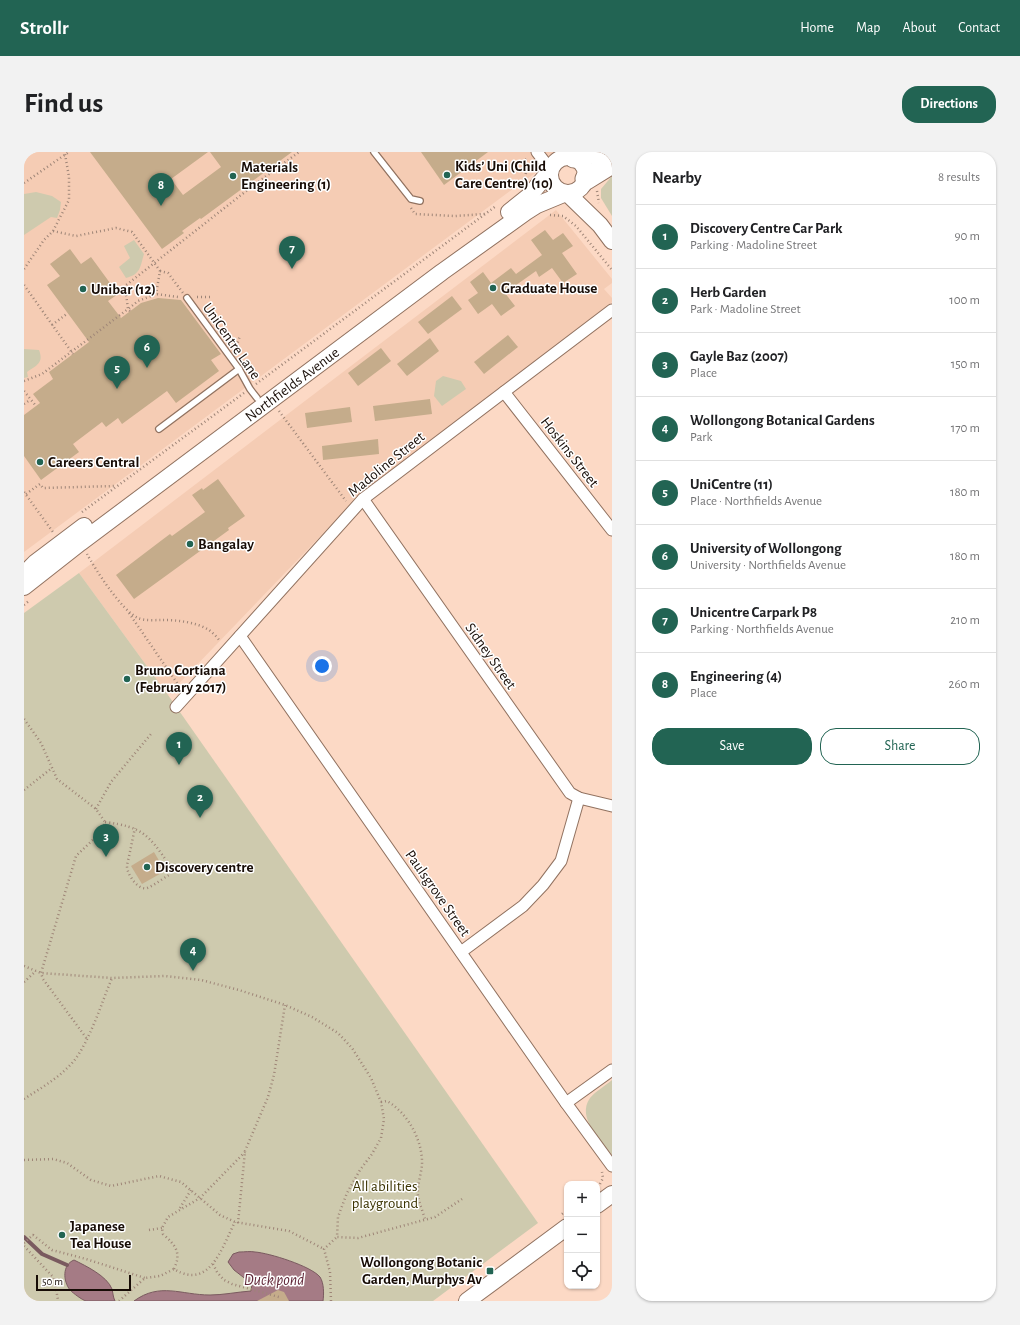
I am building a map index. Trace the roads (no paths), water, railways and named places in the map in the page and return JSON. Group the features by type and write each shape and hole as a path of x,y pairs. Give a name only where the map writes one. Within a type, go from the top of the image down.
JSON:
{"highway":[{"path":"570,155 596,152"},
{"path":"585,181 612,163"}],"main road":[{"path":"600,225 585,181 586,173 584,166 580,161 570,155 559,159 554,163 550,170 550,178 554,187 567,193 600,225 612,241"},
{"name":"Northfields Avenue","path":"28,568 529,196 550,170"},
{"path":"567,193 578,190 585,181"},
{"name":"Northfields Avenue","path":"29,592 80,542 442,272 537,205 567,193"},
{"path":"600,1203 612,1194"},
{"path":"467,1301 564,1229"}],"street":[{"path":"537,152 550,170"},
{"name":"Madoline Street","path":"176,707 363,499 612,310"},
{"name":"Hoskins Street","path":"504,392 612,530"},
{"name":"Sidney Street","path":"363,499 570,793 579,798 612,806"},
{"name":"Paulsgrove Street","path":"240,636 566,1103 612,1166"},
{"path":"461,952 524,906 543,886 561,861 579,798"},
{"path":"566,1103 612,1070"}],"lane":[{"path":"374,152 411,199 420,201"},
{"name":"UniCentre Lane","path":"187,298 239,369 250,389 257,398"},
{"path":"159,429 239,369"}],"water":[{"name":"Duck pond","path":"239,1252 253,1252 270,1255 299,1265 315,1273 320,1277 322,1282 324,1295 323,1301 134,1301 144,1295 162,1291 220,1295 251,1291 252,1284 234,1270 228,1262 233,1254"},
{"path":"74,1260 96,1272 106,1280 112,1289 115,1301 86,1301 70,1290 66,1282 65,1274 67,1266"}],"waterway":[{"path":"24,1237 42,1254 67,1265"}],"place":[{"name":"Kids’ Uni (Child Care Centre) (10)","path":"447,175"},
{"name":"Materials Engineering (1)","path":"233,176"},
{"name":"Engineering (4)","path":"161,206"},
{"name":"Unicentre Carpark P8","path":"292,269"},
{"name":"Graduate House","path":"493,288"},
{"name":"Unibar (12)","path":"83,289"},
{"name":"University of Wollongong","path":"147,368"},
{"name":"UniCentre (11)","path":"117,389"},
{"name":"Careers Central","path":"40,462"},
{"name":"Bangalay","path":"190,544"},
{"name":"Bruno Cortiana (February 2017)","path":"127,679"},
{"name":"Discovery Centre Car Park","path":"179,765"},
{"name":"Herb Garden","path":"200,818"},
{"name":"Gayle Baz (2007)","path":"106,857"},
{"name":"Discovery centre","path":"147,867"},
{"name":"Wollongong Botanical Gardens","path":"193,971"},
{"name":"Japanese Tea House","path":"62,1235"},
{"name":"Wollongong Botanic Garden, Murphys Av","path":"490,1271"}],"park label":[{"name":"All abilities playground","path":"385,1194"}]}
